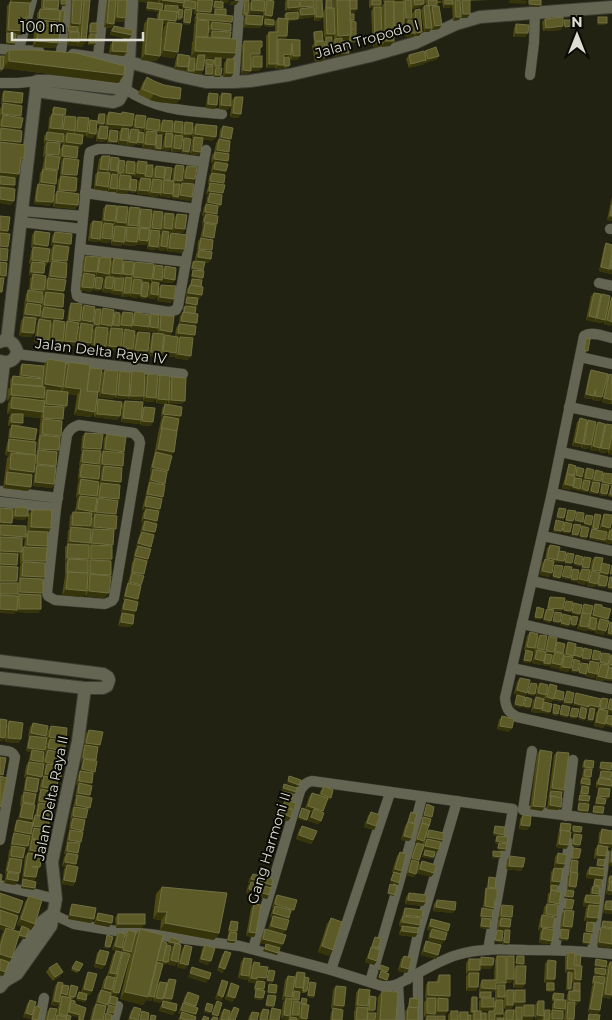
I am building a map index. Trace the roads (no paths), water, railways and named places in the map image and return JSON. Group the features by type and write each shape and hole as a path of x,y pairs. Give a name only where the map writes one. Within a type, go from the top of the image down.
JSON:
{"street":[{"path":"20,50 32,0"},
{"path":"61,52 68,0"},
{"path":"98,57 104,0"},
{"path":"0,83 37,86 113,102 117,101 121,98 125,89 130,62 132,0"},
{"path":"234,82 240,0"},
{"name":"Jalan Tropodo I","path":"130,62 194,80 234,82 289,74 370,56 415,43 456,24 480,17 612,7"},
{"path":"530,75 535,12"},
{"path":"0,49 61,52 130,62"},
{"path":"0,397 2,361 12,360 16,354 16,347 10,341 3,341 37,86"},
{"path":"125,89 139,98 162,106 222,114"},
{"path":"203,162 109,149 95,149 90,154 76,290 78,296 169,312 176,310 206,150"},
{"path":"85,193 196,210"},
{"path":"21,216 83,216"},
{"path":"21,216 82,229"},
{"path":"80,249 186,262"},
{"path":"599,283 612,286"},
{"path":"612,338 592,334 584,336 552,494 505,698 509,712 516,717 612,738"},
{"name":"Jalan Delta Raya IV","path":"16,354 183,374"},
{"path":"580,358 612,364"},
{"path":"569,407 612,416"},
{"path":"79,425 134,433 137,436 140,443 114,598 109,603 55,600 48,596 57,503 67,435 74,426 79,425"},
{"path":"561,452 612,463"},
{"path":"0,491 57,503"},
{"path":"552,494 612,506"},
{"path":"0,502 57,503"},
{"path":"542,536 612,551"},
{"path":"532,581 612,598"},
{"path":"522,624 612,645"},
{"path":"0,661 103,674 109,680 104,688 85,688 0,678"},
{"path":"512,668 612,689"},
{"name":"Jalan Delta Raya II","path":"3,984 10,969 43,921 54,911 56,899 52,862 78,741 85,688"},
{"path":"0,750 12,752 15,757 0,840"},
{"path":"532,751 523,810 612,821"},
{"path":"566,816 573,760"},
{"name":"Gang Harmoni II","path":"252,949 300,791 307,782 312,781 513,809 488,950"},
{"path":"331,970 390,792"},
{"path":"370,982 422,797"},
{"path":"400,1020 403,981 420,930 457,802"},
{"path":"555,950 569,843"},
{"path":"592,952 606,848"},
{"path":"0,885 56,899"},
{"path":"52,914 74,924 116,931 231,944 331,970 382,986 391,986 456,955 468,952 488,950 555,950 612,954"},
{"path":"418,974 418,1020"},
{"path":"40,1020 44,998"},
{"path":"114,1020 118,1006"}]}
